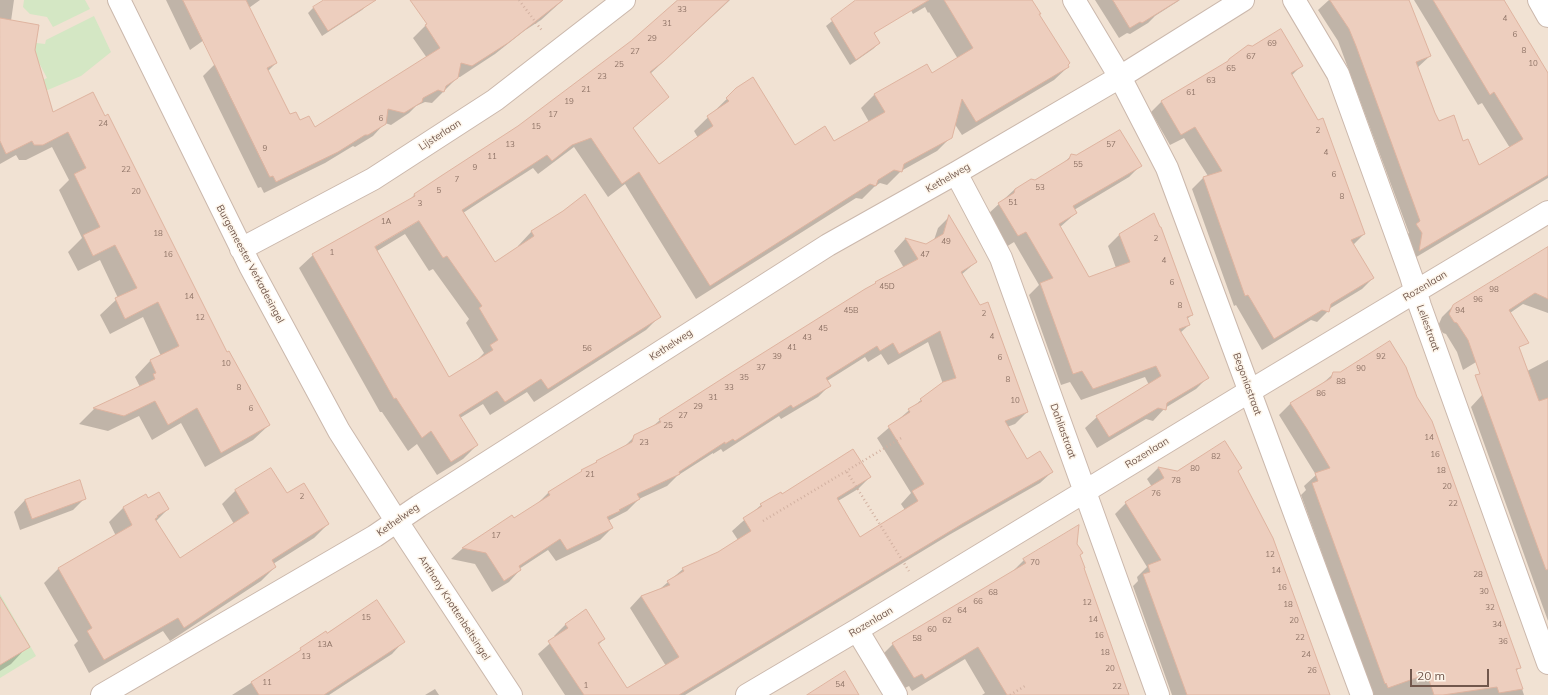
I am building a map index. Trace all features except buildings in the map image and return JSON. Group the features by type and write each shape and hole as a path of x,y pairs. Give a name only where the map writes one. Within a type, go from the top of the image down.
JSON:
{"street":[{"name":"Burgemeester Verkadesingel","path":"119,0 241,249 340,431 397,521"},
{"name":"Lijsterlaan","path":"241,249 373,179 495,100 624,0"},
{"name":"Begoniastraat","path":"1074,0 1120,77 1167,168 1362,695"},
{"name":"Kethelweg","path":"102,695 375,536 828,245 956,173 1120,77 1243,0"},
{"name":"Leliestraat","path":"1294,0 1338,74 1548,663"},
{"path":"1539,0 1548,16"},
{"name":"Dahliastraat","path":"956,173 1001,258 1158,695"},
{"name":"Rozenlaan","path":"747,695 1548,212"},
{"name":"Anthony Knottenbeltsingel","path":"397,521 511,695"},
{"path":"857,630 896,695"}],"path":[{"path":"519,0 558,52"},
{"path":"764,521 903,437"},
{"path":"847,472 912,576"},
{"path":"1010,695 1025,686"}],"shaded area":[{"path":"0,0 1548,0 1548,695 0,695"}],"green space":[{"path":"24,0 85,0 90,9 53,27 47,17 30,14 23,7"},
{"path":"94,16 111,52 81,76 43,92 9,97 47,78 28,42 45,44 46,40"},
{"path":"0,594 36,656 0,678"}]}
